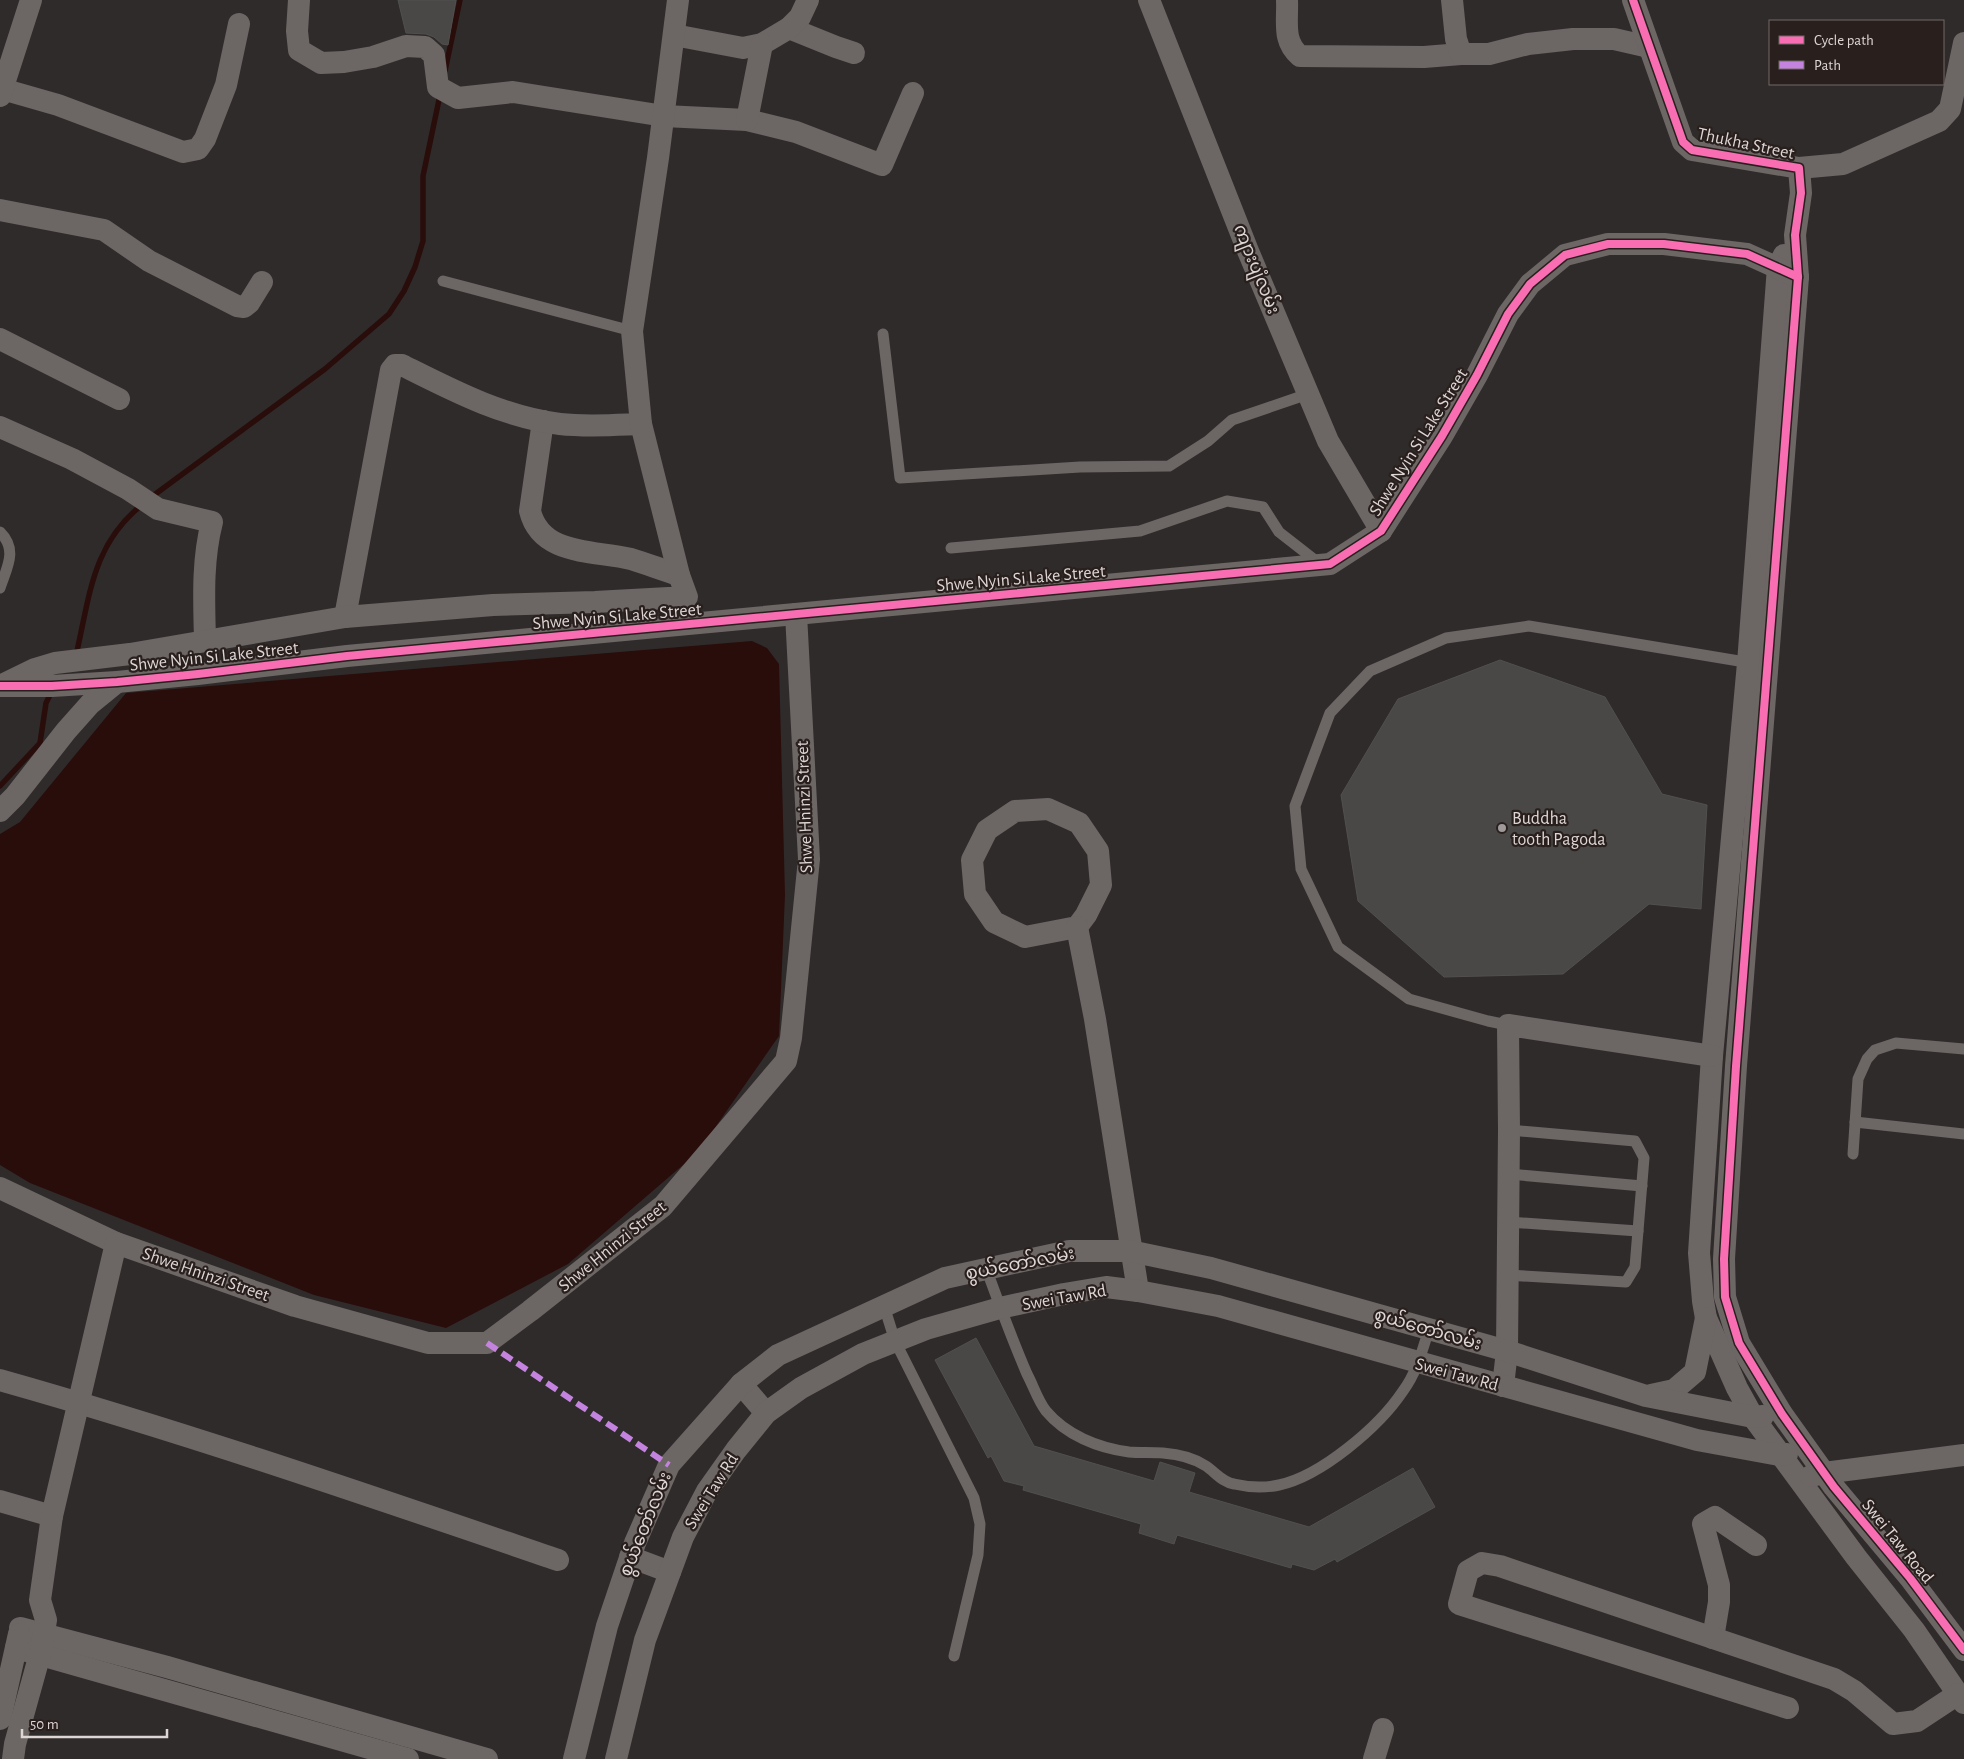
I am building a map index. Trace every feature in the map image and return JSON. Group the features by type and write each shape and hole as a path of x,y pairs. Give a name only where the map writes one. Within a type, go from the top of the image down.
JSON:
{"street":[{"path":"30,0 5,63 1,93 58,105 183,152 198,149 206,139 226,85 239,24"},
{"path":"299,0 297,31 299,50 321,63 344,62 373,57 406,46 425,47 434,55 443,90 458,98 513,92 664,116 747,120 796,132 882,165 912,93"},
{"path":"0,686 34,669 55,663 84,660 345,617 493,605 687,597 679,575 640,424 632,331 664,116 678,0"},
{"path":"674,35 743,48 762,44 789,28 800,17 808,0"},
{"name":"ကျားပျံလမ်း","path":"1149,0 1248,251 1328,441 1381,531"},
{"path":"1287,0 1287,36 1290,46 1300,56 1424,57 1489,54 1528,44 1573,39 1614,39 1649,47"},
{"path":"1452,0 1456,39 1461,54"},
{"name":"Thukha Street","path":"1633,0 1683,142 1692,150 1799,168 1801,192 1795,235"},
{"path":"789,28 836,47 854,52"},
{"path":"1799,168 1843,164 1939,121 1950,109 1964,42"},
{"path":"747,120 762,44"},
{"path":"0,210 104,230 149,260 244,308 262,282"},
{"path":"1758,664 1778,267 1795,235"},
{"path":"1646,1396 1674,1390 1695,1372 1706,1318 1699,1253 1712,1056 1758,664 1798,277 1795,235"},
{"name":"Shwe Nyin Si Lake Street","path":"0,686 52,686 117,682 346,656 1330,564 1381,531 1442,436 1477,375 1508,314 1530,284 1565,255 1608,244 1664,244 1747,254 1798,277"},
{"path":"0,339 119,399"},
{"path":"345,617 391,370 395,365 402,365 478,402 506,412 543,421 586,426 640,424"},
{"path":"543,421 530,511 533,524 546,537 567,548 630,559 679,575"},
{"path":"0,427 72,459 128,488 158,509 212,522 206,545 204,580 205,640"},
{"name":"Shwe Hninzi Street","path":"0,1188 116,1243 295,1306 428,1343 487,1343 664,1206 786,1061 791,1038 809,859 796,614"},
{"name":"Swei Taw Road","path":"1758,664 1724,1258 1725,1297 1739,1343 1807,1452 1910,1578 1964,1650"},
{"path":"0,811 16,796 66,731 90,704 117,682"},
{"path":"1077,927 1024,937 994,922 974,894 972,860 987,830 1015,811 1048,809 1079,823 1098,851 1101,885 1086,915 1077,927 1095,1019 1138,1291"},
{"path":"1504,1386 1507,1350 1509,1174 1508,1025 1712,1056"},
{"path":"13,1759 15,1744 42,1644 46,1620 40,1600 52,1516 116,1243"},
{"name":"စွယ်တော်လမ်း","path":"574,1759 607,1626 630,1557 669,1465 741,1384 778,1355 945,1278 1068,1251 1130,1250 1211,1268 1507,1350 1646,1396 1753,1418 1782,1414"},
{"name":"Swei Taw Rd","path":"616,1759 645,1640 683,1537 706,1491 766,1413 808,1384 863,1354 926,1329 1000,1308 1106,1287 1138,1291 1218,1306 1419,1364 1697,1440 1779,1455 1807,1452"},
{"path":"1706,1318 1737,1388 1753,1418 1856,1557 1914,1630 1961,1698 1917,1721 1893,1724 1854,1691 1834,1679 1500,1566 1482,1564 1468,1572 1460,1604 1788,1708"},
{"path":"0,1380 78,1402 273,1464 558,1560"},
{"path":"741,1384 766,1413"},
{"path":"1798,1480 1824,1473 1964,1455"},
{"path":"0,1500 52,1516"},
{"path":"1713,1638 1719,1602 1719,1585 1703,1524 1715,1516 1756,1545"},
{"path":"630,1557 670,1572"},
{"path":"0,1719 23,1618 40,1600"},
{"path":"18,1638 487,1759"},
{"path":"42,1644 408,1759"},
{"path":"1374,1759 1383,1729"}],"lane":[{"path":"443,282 632,331"},
{"path":"883,334 900,478 1080,467 1169,466 1208,441 1232,420 1308,394"},
{"path":"951,548 1140,531 1227,500 1263,508 1279,532 1321,565"},
{"path":"0,532 7,538 11,551 0,588"},
{"path":"1508,1025 1409,999 1338,946 1301,869 1295,806 1330,713 1370,671 1379,667 1446,638 1529,626 1758,664"},
{"path":"1852,1154 1858,1079 1867,1060 1875,1050 1896,1043 1964,1049"},
{"path":"1855,1122 1964,1134"},
{"path":"1507,1275 1626,1282 1635,1267 1644,1158 1634,1141 1509,1130"},
{"path":"1509,1174 1642,1186"},
{"path":"1508,1222 1638,1231"},
{"path":"986,1268 1014,1344 1045,1410 1065,1428 1085,1440 1110,1448 1128,1452 1162,1453 1185,1457 1205,1465 1218,1476 1232,1484 1254,1487 1278,1485 1301,1477 1357,1440 1377,1423 1404,1390 1419,1364 1429,1329"},
{"path":"884,1306 895,1341 974,1498 980,1524 978,1555 954,1656"}],"shaded area":[{"path":"752,641 767,648 779,664 785,895 779,1036 698,1152 568,1264 446,1328 314,1295 30,1183 0,1165 0,834 20,822 126,693"}],"building":[{"path":"398,0 456,0 448,45 442,44 434,37 426,34 406,33"},
{"name":"Buddha tooth Pagoda","path":"1500,660 1605,697 1662,794 1707,805 1701,909 1649,904 1563,974 1444,977 1358,901 1341,795 1398,699"},
{"path":"976,1338 1034,1446 1154,1481 1160,1462 1195,1473 1189,1492 1309,1527 1413,1468 1435,1507 1337,1562 1335,1559 1314,1570 1292,1564 1291,1568 1177,1535 1174,1544 1139,1533 1141,1524 1023,1490 1024,1486 1004,1481 991,1456 988,1458 935,1360"}],"waterway":[{"path":"445,71 460,0"},
{"path":"150,498 325,369 389,314 404,291 415,267 423,241 423,176 440,95"},
{"path":"74,655 77,651 90,590 104,553 113,535 126,519 143,504"},
{"path":"0,786 40,743 46,703 52,691"}],"marked path":[{"path":"487,1343 669,1465"}],"cycle path":[{"path":"1633,0 1683,142 1692,150 1799,168 1801,193 1795,235 1798,277 1736,1066 1724,1259 1725,1297 1739,1343 1782,1414 1834,1487 1910,1578 1964,1650"},
{"path":"0,686 52,686 117,682 347,656 1330,564 1381,531 1442,436 1477,375 1508,314 1530,284 1565,255 1608,244 1664,244 1747,254 1798,277"}],"place":[{"name":"Buddha tooth Pagoda","path":"1502,828"}]}
